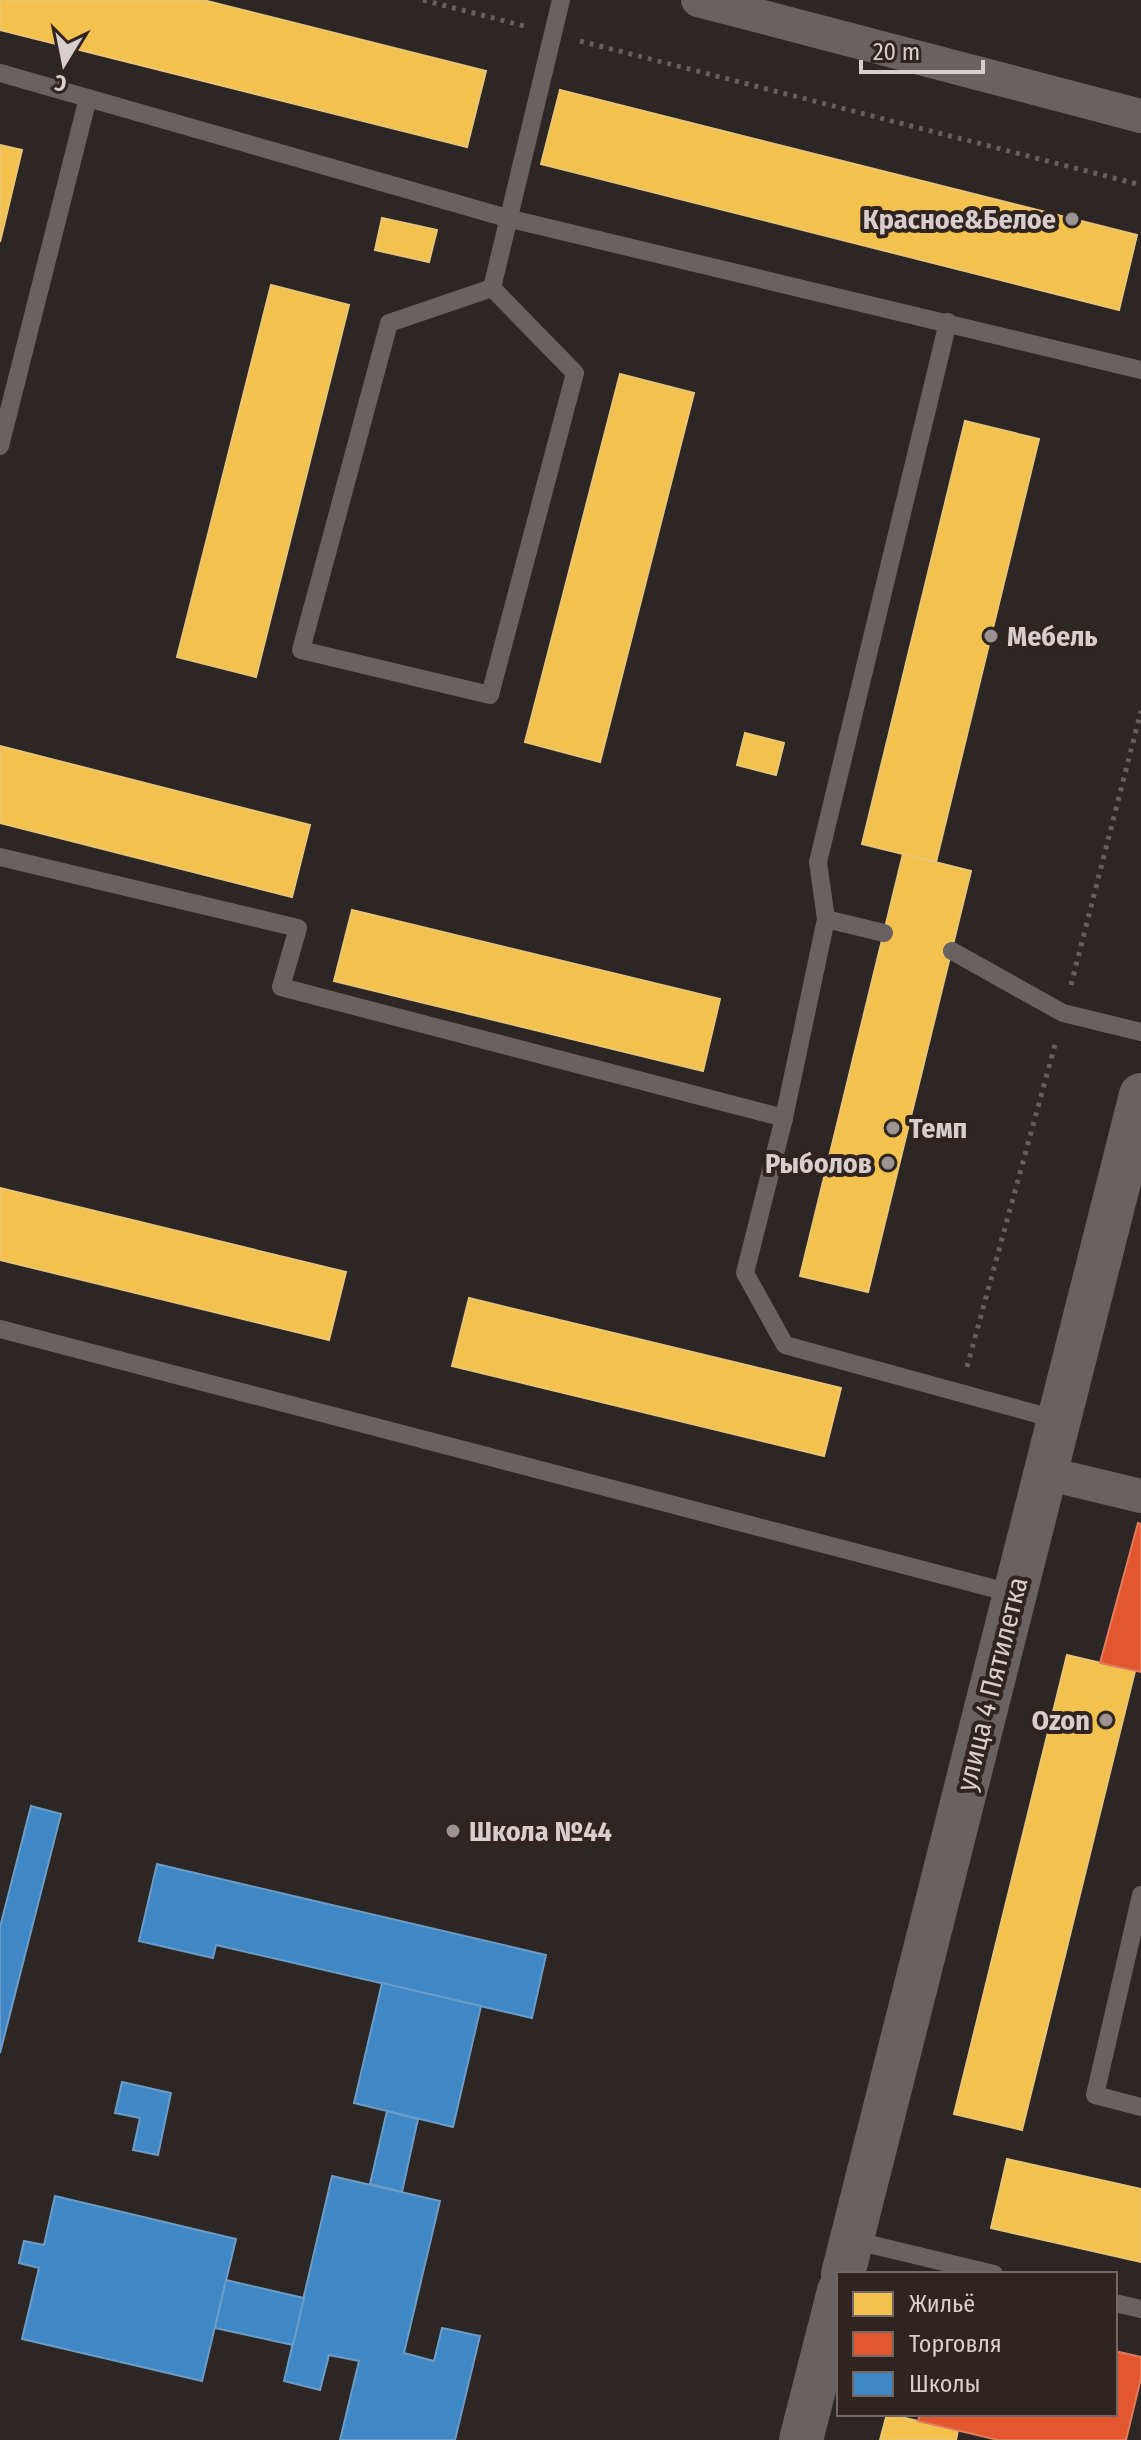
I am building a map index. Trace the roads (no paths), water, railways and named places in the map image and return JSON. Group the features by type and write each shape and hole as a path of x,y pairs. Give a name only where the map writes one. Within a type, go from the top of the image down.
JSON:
{"main road":[{"name":"улица 4 Пятилетка","path":"847,2257 1141,1095"},
{"path":"801,2440 837,2299"}],"street":[{"path":"698,0 1141,116"},
{"path":"1045,1473 1141,1496"}],"lane":[{"path":"492,288 561,0"},
{"path":"0,73 507,218 1141,370"},
{"path":"0,446 88,98"},
{"path":"492,288 575,373 490,695 301,650 389,323 492,288"},
{"path":"948,322 818,862 826,919 784,1118 745,1273 785,1345 1059,1420"},
{"path":"0,857 298,928 281,987 784,1118"},
{"path":"826,919 884,933"},
{"path":"952,951 1063,1013 1141,1032"},
{"path":"0,1329 1015,1594"},
{"path":"1141,1895 1095,2095 1141,2107"},
{"path":"847,2257 977,2272"},
{"path":"1117,2303 1141,2309"}],"place":[{"name":"Красное&Белое","path":"1072,219"},
{"name":"Мебель","path":"991,636"},
{"name":"Темп","path":"893,1128"},
{"name":"Рыболов","path":"888,1163"},
{"name":"Ozon","path":"1106,1720"},
{"name":"Школа №44","path":"453,1831"}]}
